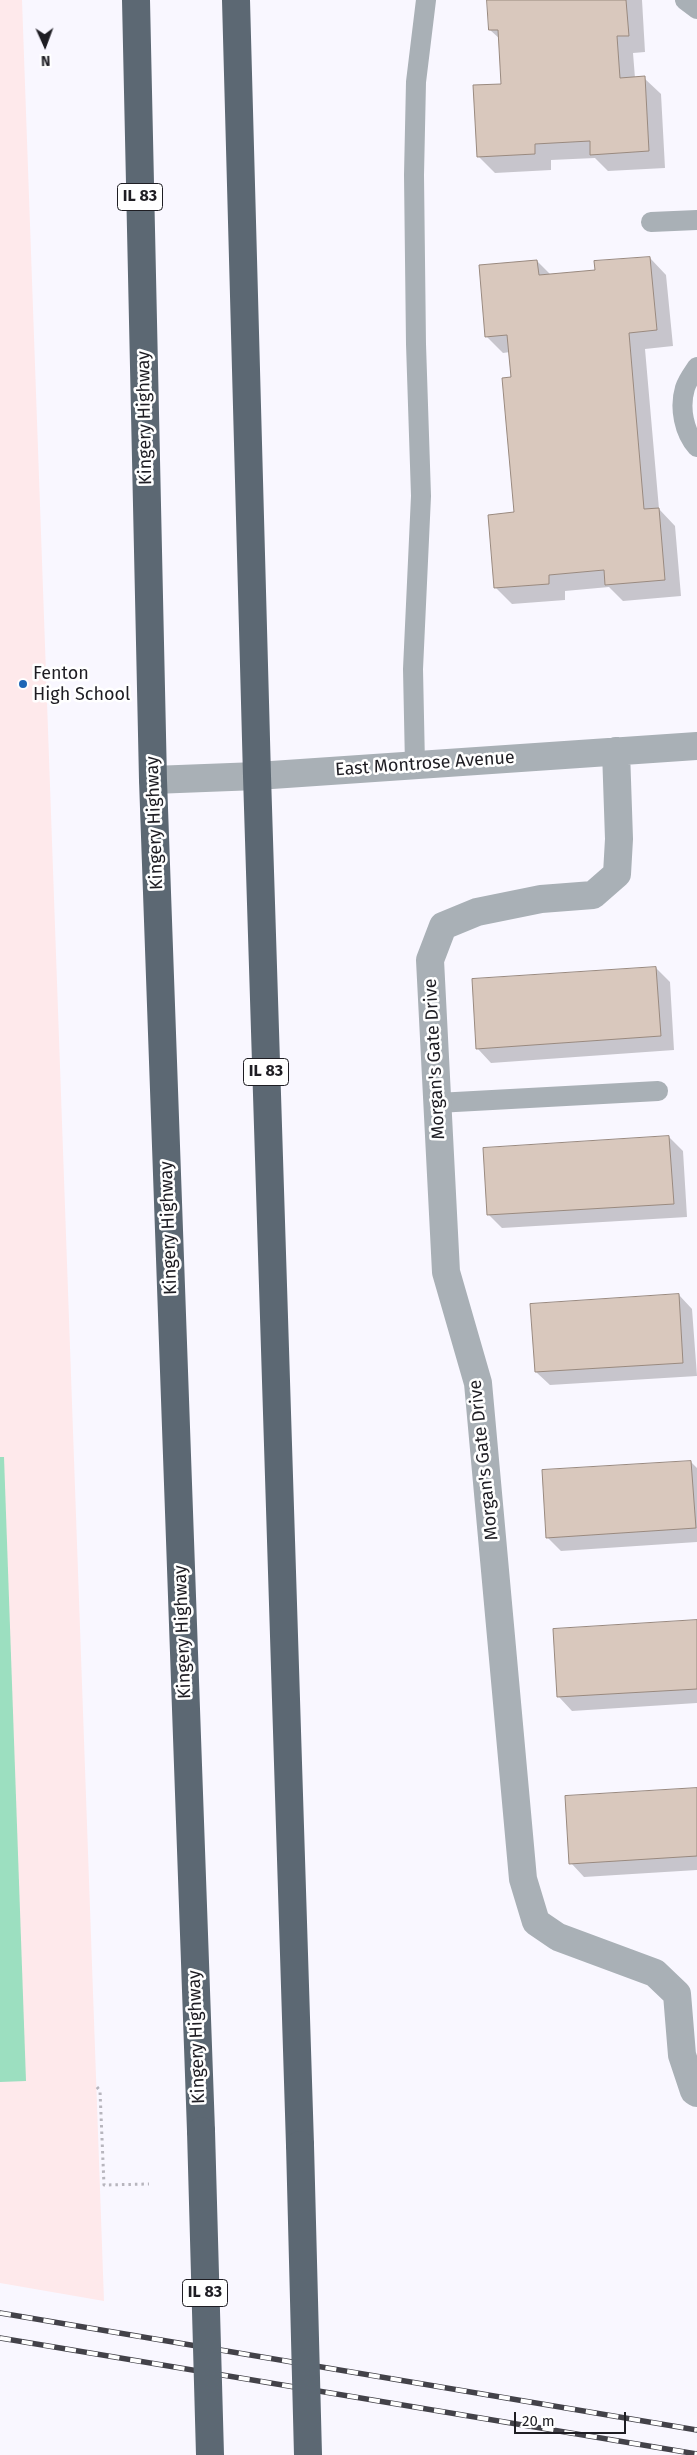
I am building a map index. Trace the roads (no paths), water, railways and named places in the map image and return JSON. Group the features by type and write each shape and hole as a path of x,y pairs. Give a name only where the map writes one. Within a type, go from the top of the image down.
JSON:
{"highway":[{"name":"Kingery Highway","path":"136,0 153,780 201,2131 210,2455"},
{"name":"IL 83","path":"236,0 257,776 308,2455"}],"street":[{"name":"East Montrose Avenue","path":"153,780 257,776 697,746"},
{"name":"Morgan's Gate Drive","path":"616,751 619,840 617,874 592,895 541,899 477,912 442,926 430,960 446,1272 478,1384 523,1879 536,1922 558,1937 656,1974 677,1994 682,2055 694,2091 697,2092"}],"lane":[{"path":"415,765 413,669 421,496 416,344 414,175 416,82 426,0"},
{"path":"685,0 697,9"},
{"path":"651,222 697,220"},
{"path":"697,367 685,387 683,411 688,436 697,447"},
{"path":"438,1104 658,1091"}],"railway":[{"path":"0,2313 697,2430"},
{"path":"0,2338 697,2454"}],"place":[{"name":"Fenton High School","path":"23,684"}]}
